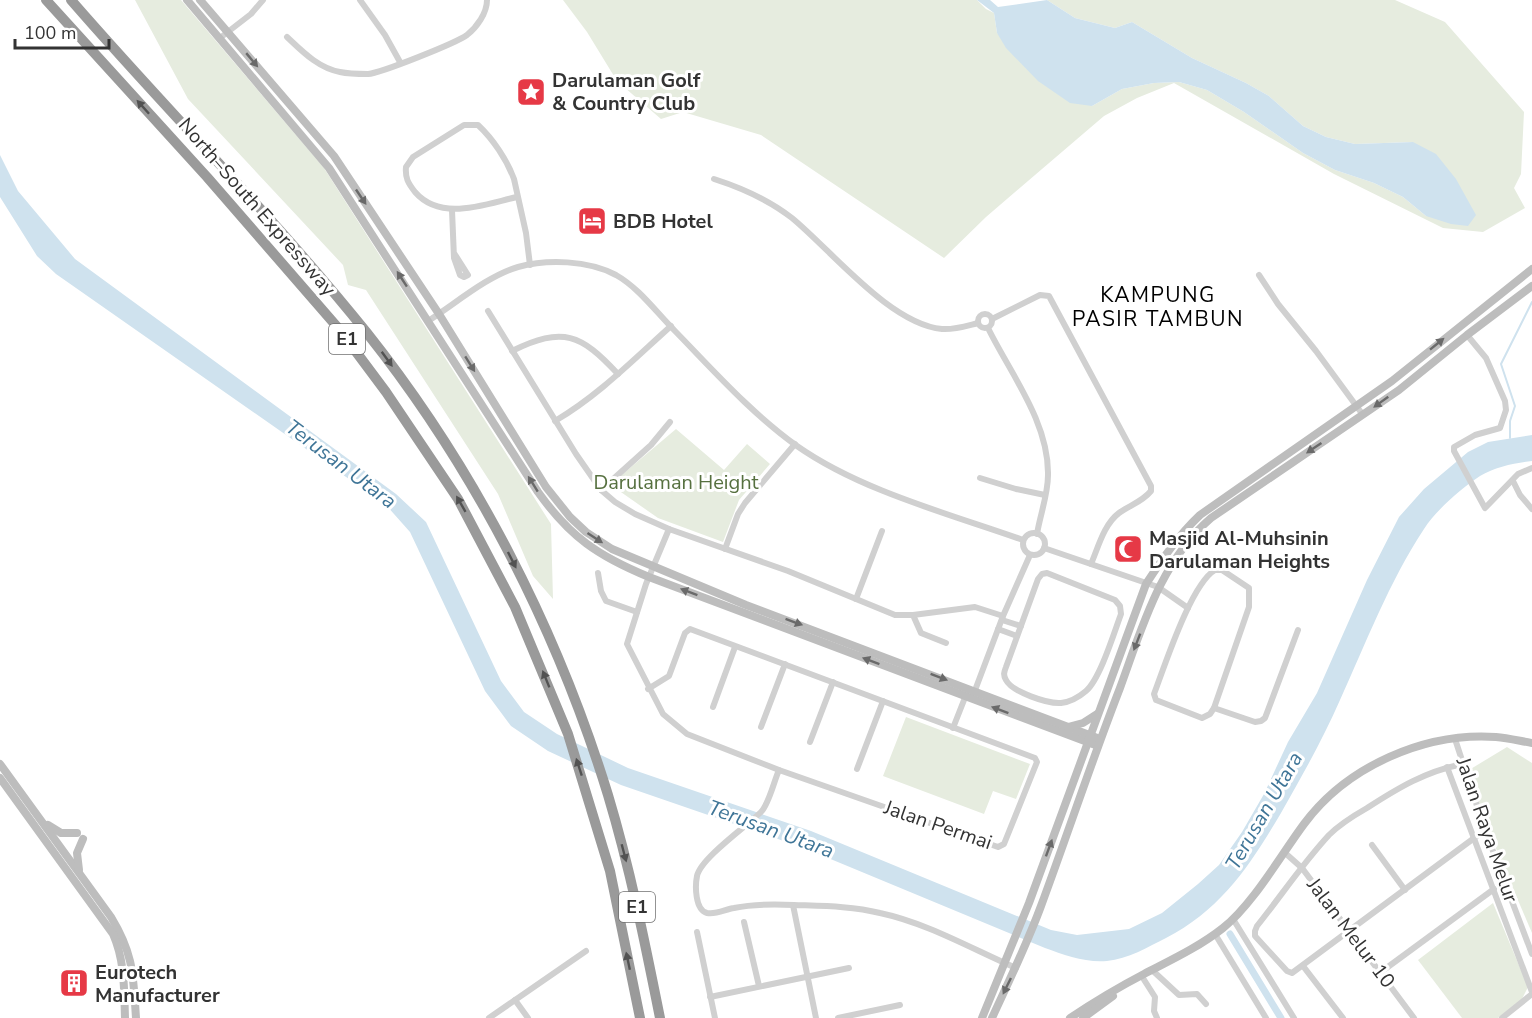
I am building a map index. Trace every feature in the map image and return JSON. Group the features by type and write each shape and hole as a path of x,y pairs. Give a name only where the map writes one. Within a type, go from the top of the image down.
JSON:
{"highway":[{"name":"North–South Expressway","path":"46,0 309,292 386,392 448,483 496,569 537,658 568,734 610,871 640,1018"},
{"name":"North–South Expressway","path":"71,0 326,283 367,333 454,456 505,545 553,646 588,734 609,796 636,904 660,1018"}],"street":[{"path":"188,0 325,162 538,492 564,526 598,553 649,577 1099,743"},
{"path":"200,0 334,156 439,314 557,502 586,532 612,549 746,605 970,694 1068,727 1089,739"},
{"path":"220,38 251,14 263,0"},
{"path":"360,0 386,35 400,62"},
{"path":"286,37 318,63 341,73 369,74 467,35 484,14 487,0"},
{"path":"517,197 452,210 422,200 407,182 406,166 413,157 467,124 478,126 495,146 512,174 525,233 530,265"},
{"path":"714,179 739,188 781,210 880,298 909,318 940,329 961,327 978,322"},
{"path":"452,210 454,253"},
{"path":"428,321 504,272 530,265 575,264 613,273 634,288 738,398 795,444 820,460 886,492 1023,540"},
{"path":"982,1018 1029,903 1146,584 1175,541 1200,515 1392,381 1532,269"},
{"path":"1259,275 1278,304 1363,415"},
{"path":"992,1018 1023,954 1158,587 1185,545 1211,518 1399,390 1467,334 1532,286"},
{"path":"992,319 1040,295 1049,296 1151,486 1151,491 1145,498 1112,520 1091,564"},
{"path":"488,311 555,421 601,490 635,514 895,615 975,607 1021,626"},
{"path":"978,322 980,316 984,314 992,319"},
{"path":"988,328 992,319"},
{"path":"978,322 983,328 988,328"},
{"path":"555,421 589,400 670,326"},
{"path":"988,328 1024,397 1041,436 1048,466 1037,534"},
{"path":"1467,334 1486,358 1505,400 1506,410 1500,428 1475,435 1454,447 1454,451 1485,507 1513,482 1518,474 1532,468"},
{"path":"512,351 539,339 567,337 586,344 618,374"},
{"path":"601,490 651,445 670,422"},
{"path":"725,549 745,502 795,444"},
{"path":"980,478 1045,495"},
{"path":"1513,482 1532,509"},
{"name":"Jalan Permai","path":"648,689 669,676 685,633 690,629 1037,759 1004,844 1001,846 779,770 687,735 663,714 648,689 627,644 649,577 669,529"},
{"path":"856,599 882,531"},
{"path":"1030,555 1023,548 1023,540 1027,535 1037,534"},
{"path":"1030,555 1040,554 1044,548 1044,541 1037,534"},
{"path":"1044,548 1158,587 1188,608"},
{"path":"953,728 1030,555"},
{"path":"1215,570 1222,570 1249,588 1249,607 1214,708 1210,714 1202,718 1179,711 1156,700 1154,694 1188,608 1204,580 1215,570"},
{"path":"598,573 601,591 606,601 637,612"},
{"path":"1044,573 1108,596 1120,606 1121,614 1094,683 1076,698 1063,703 1036,698 1010,686 1004,677 1017,636 1038,579 1044,573"},
{"path":"913,615 921,633 946,643"},
{"path":"998,629 1017,636"},
{"path":"1214,708 1255,722 1265,718 1299,630"},
{"path":"712,707 735,647"},
{"path":"761,727 785,664"},
{"path":"810,742 833,682"},
{"path":"1031,713 1036,698"},
{"path":"857,769 883,701"},
{"path":"1068,727 1083,723 1098,714"},
{"path":"1070,1018 1141,975 1201,944 1233,919 1317,807 1353,777 1405,750 1455,739 1497,737 1532,743"},
{"name":"Jalan Raya Melur","path":"1455,739 1485,830 1532,954"},
{"path":"0,764 111,917 128,949 133,973 136,1018"},
{"path":"1463,764 1447,767 1410,781 1344,822 1302,868 1257,926 1255,936 1289,973 1292,973 1485,830"},
{"path":"1447,767 1532,993 1502,1018"},
{"path":"779,770 762,811 734,834 699,872 696,881 700,908 708,913 714,913 744,907 792,905 845,908 880,913 923,927 1016,968"},
{"path":"0,778 113,934 119,949 123,971 125,1018"},
{"path":"40,819 61,833 80,836 77,853 80,873"},
{"path":"1372,845 1405,890"},
{"name":"Jalan Melur 10","path":"1284,852 1302,868 1414,1018"},
{"path":"1381,972 1494,889"},
{"path":"792,905 816,1018"},
{"path":"1233,919 1294,1018"},
{"path":"744,922 759,986"},
{"path":"697,932 715,1018"},
{"path":"1215,934 1266,1018"},
{"path":"489,1018 586,951"},
{"path":"1303,966 1343,1018"},
{"path":"710,997 849,968"},
{"path":"1152,970 1179,995 1197,994 1206,1004"},
{"path":"1141,975 1155,997 1154,1011 1157,1018"},
{"path":"1083,1018 1132,981"},
{"path":"515,1000 528,1018"},
{"path":"838,1018 900,1005"}],"green space":[{"path":"135,0 181,0 324,168 551,524 553,599 533,576 498,494 366,290 348,285 343,265 188,99"},
{"name":"Darulaman Golf & Country Club","path":"563,0 977,0 994,13 997,33 1092,106 1122,89 1154,83 1179,82 1207,90 1244,112 1303,153 1335,170 1374,183 1403,197 1426,216 1413,142 1355,144 1326,137 1303,126 1269,96 1192,58 1132,22 1115,28 1075,18 1047,0 1395,0 1445,22 1524,112 1521,174 1514,188 1525,208 1483,232 1443,228 1334,174 1174,83 1137,98 1104,116 986,217 944,258 761,135 683,112 661,119 617,81 587,32"},
{"name":"Darulaman Height","path":"676,429 724,470 747,444 770,464 739,500 723,542 658,518 618,490 617,479"},
{"path":"906,717 1030,764 1016,799 993,791 984,814 883,776"},
{"path":"1507,747 1532,763 1532,933 1486,825 1469,770"},
{"path":"1493,903 1528,987 1522,999 1498,1018 1462,1018 1418,960"}],"water":[{"path":"977,0 990,0 998,7 1047,0 1075,18 1115,28 1132,22 1192,58 1269,96 1303,126 1326,137 1355,144 1413,142 1436,154 1456,179 1476,215 1468,226 1451,224 1426,216 1403,197 1374,183 1335,170 1303,153 1244,112 1207,90 1179,82 1154,83 1122,89 1092,106 1070,103 1038,81 1006,48 997,33 994,13"},
{"name":"Terusan Utara","path":"0,155 18,191 75,259 396,494 426,522 501,681 524,712 557,734 628,768 811,831 1051,930 1077,935 1129,929 1162,913 1219,865 1264,794 1288,742 1317,693 1367,580 1399,517 1424,489 1468,452 1488,442 1532,435 1532,461 1505,466 1480,476 1450,500 1429,522 1411,549 1389,591 1333,715 1304,771 1281,813 1246,868 1233,884 1203,914 1166,938 1115,960 1083,960 1045,948 804,848 621,785 548,751 511,726 485,691 410,532 386,505 56,274 37,256 0,197"}],"waterway":[{"path":"1510,438 1510,421 1515,406 1501,364 1532,302"},
{"path":"1230,934 1281,1018"}],"place":[{"name":"Darulaman Golf & Country Club","path":"531,92"},
{"name":"BDB Hotel","path":"592,221"},
{"name":"Masjid Al-Muhsinin Darulaman Heights","path":"1128,549"},
{"name":"Eurotech Manufacturer","path":"74,983"}],"district":[{"name":"KAMPUNG PASIR TAMBUN","path":"1158,307"}]}
